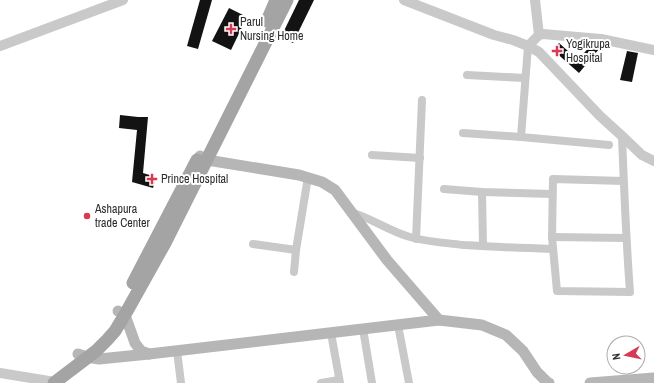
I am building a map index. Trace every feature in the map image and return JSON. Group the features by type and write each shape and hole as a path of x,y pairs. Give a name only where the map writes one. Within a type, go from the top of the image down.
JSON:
{"main road":[{"path":"50,382 83,356 107,340 115,331 122,313 165,243 276,0"},
{"path":"203,158 287,0"},
{"path":"203,158 308,177 322,182 335,190 387,260 439,320"},
{"path":"122,313 138,348 148,354"},
{"path":"83,356 99,359 439,320 482,325 506,335 523,351 545,381"},
{"path":"592,383 654,378"}],"street":[{"path":"0,46 123,0"},
{"path":"404,0 514,40 539,52 600,116 642,155 654,161"},
{"path":"535,0 540,35"},
{"path":"520,137 528,46 540,35 601,39 654,50"},
{"path":"467,75 525,78"},
{"path":"416,239 422,100"},
{"path":"463,133 609,145"},
{"path":"622,136 624,181 626,238 630,292 557,291 552,237 553,179 624,181"},
{"path":"372,155 420,158"},
{"path":"294,272 296,250 308,177"},
{"path":"444,189 482,192 552,194"},
{"path":"482,192 482,246"},
{"path":"351,212 364,216 393,231 416,239 432,242 553,249"},
{"path":"552,237 626,238"},
{"path":"253,244 296,250"},
{"path":"398,325 409,383"},
{"path":"363,329 372,383"},
{"path":"321,383 339,381 331,333"},
{"path":"177,351 182,383"},
{"path":"0,373 50,382"}],"building":[{"path":"200,0 212,0 198,49 187,46"},
{"path":"299,0 314,0 293,43 281,37"},
{"path":"229,8 247,17 231,50 212,41"},
{"path":"559,43 578,60 591,45 595,45 599,49 579,73 553,50"},
{"path":"627,51 638,53 632,82 620,80"},
{"path":"120,115 148,117 143,173 156,177 153,188 132,182 137,130 119,128"}],"place":[{"name":"Parul Nursing Home","path":"231,29"},
{"name":"Yogikrupa Hospital","path":"557,51"},
{"name":"Prince Hospital","path":"152,179"},
{"name":"Ashapura trade Center","path":"87,216"}]}
